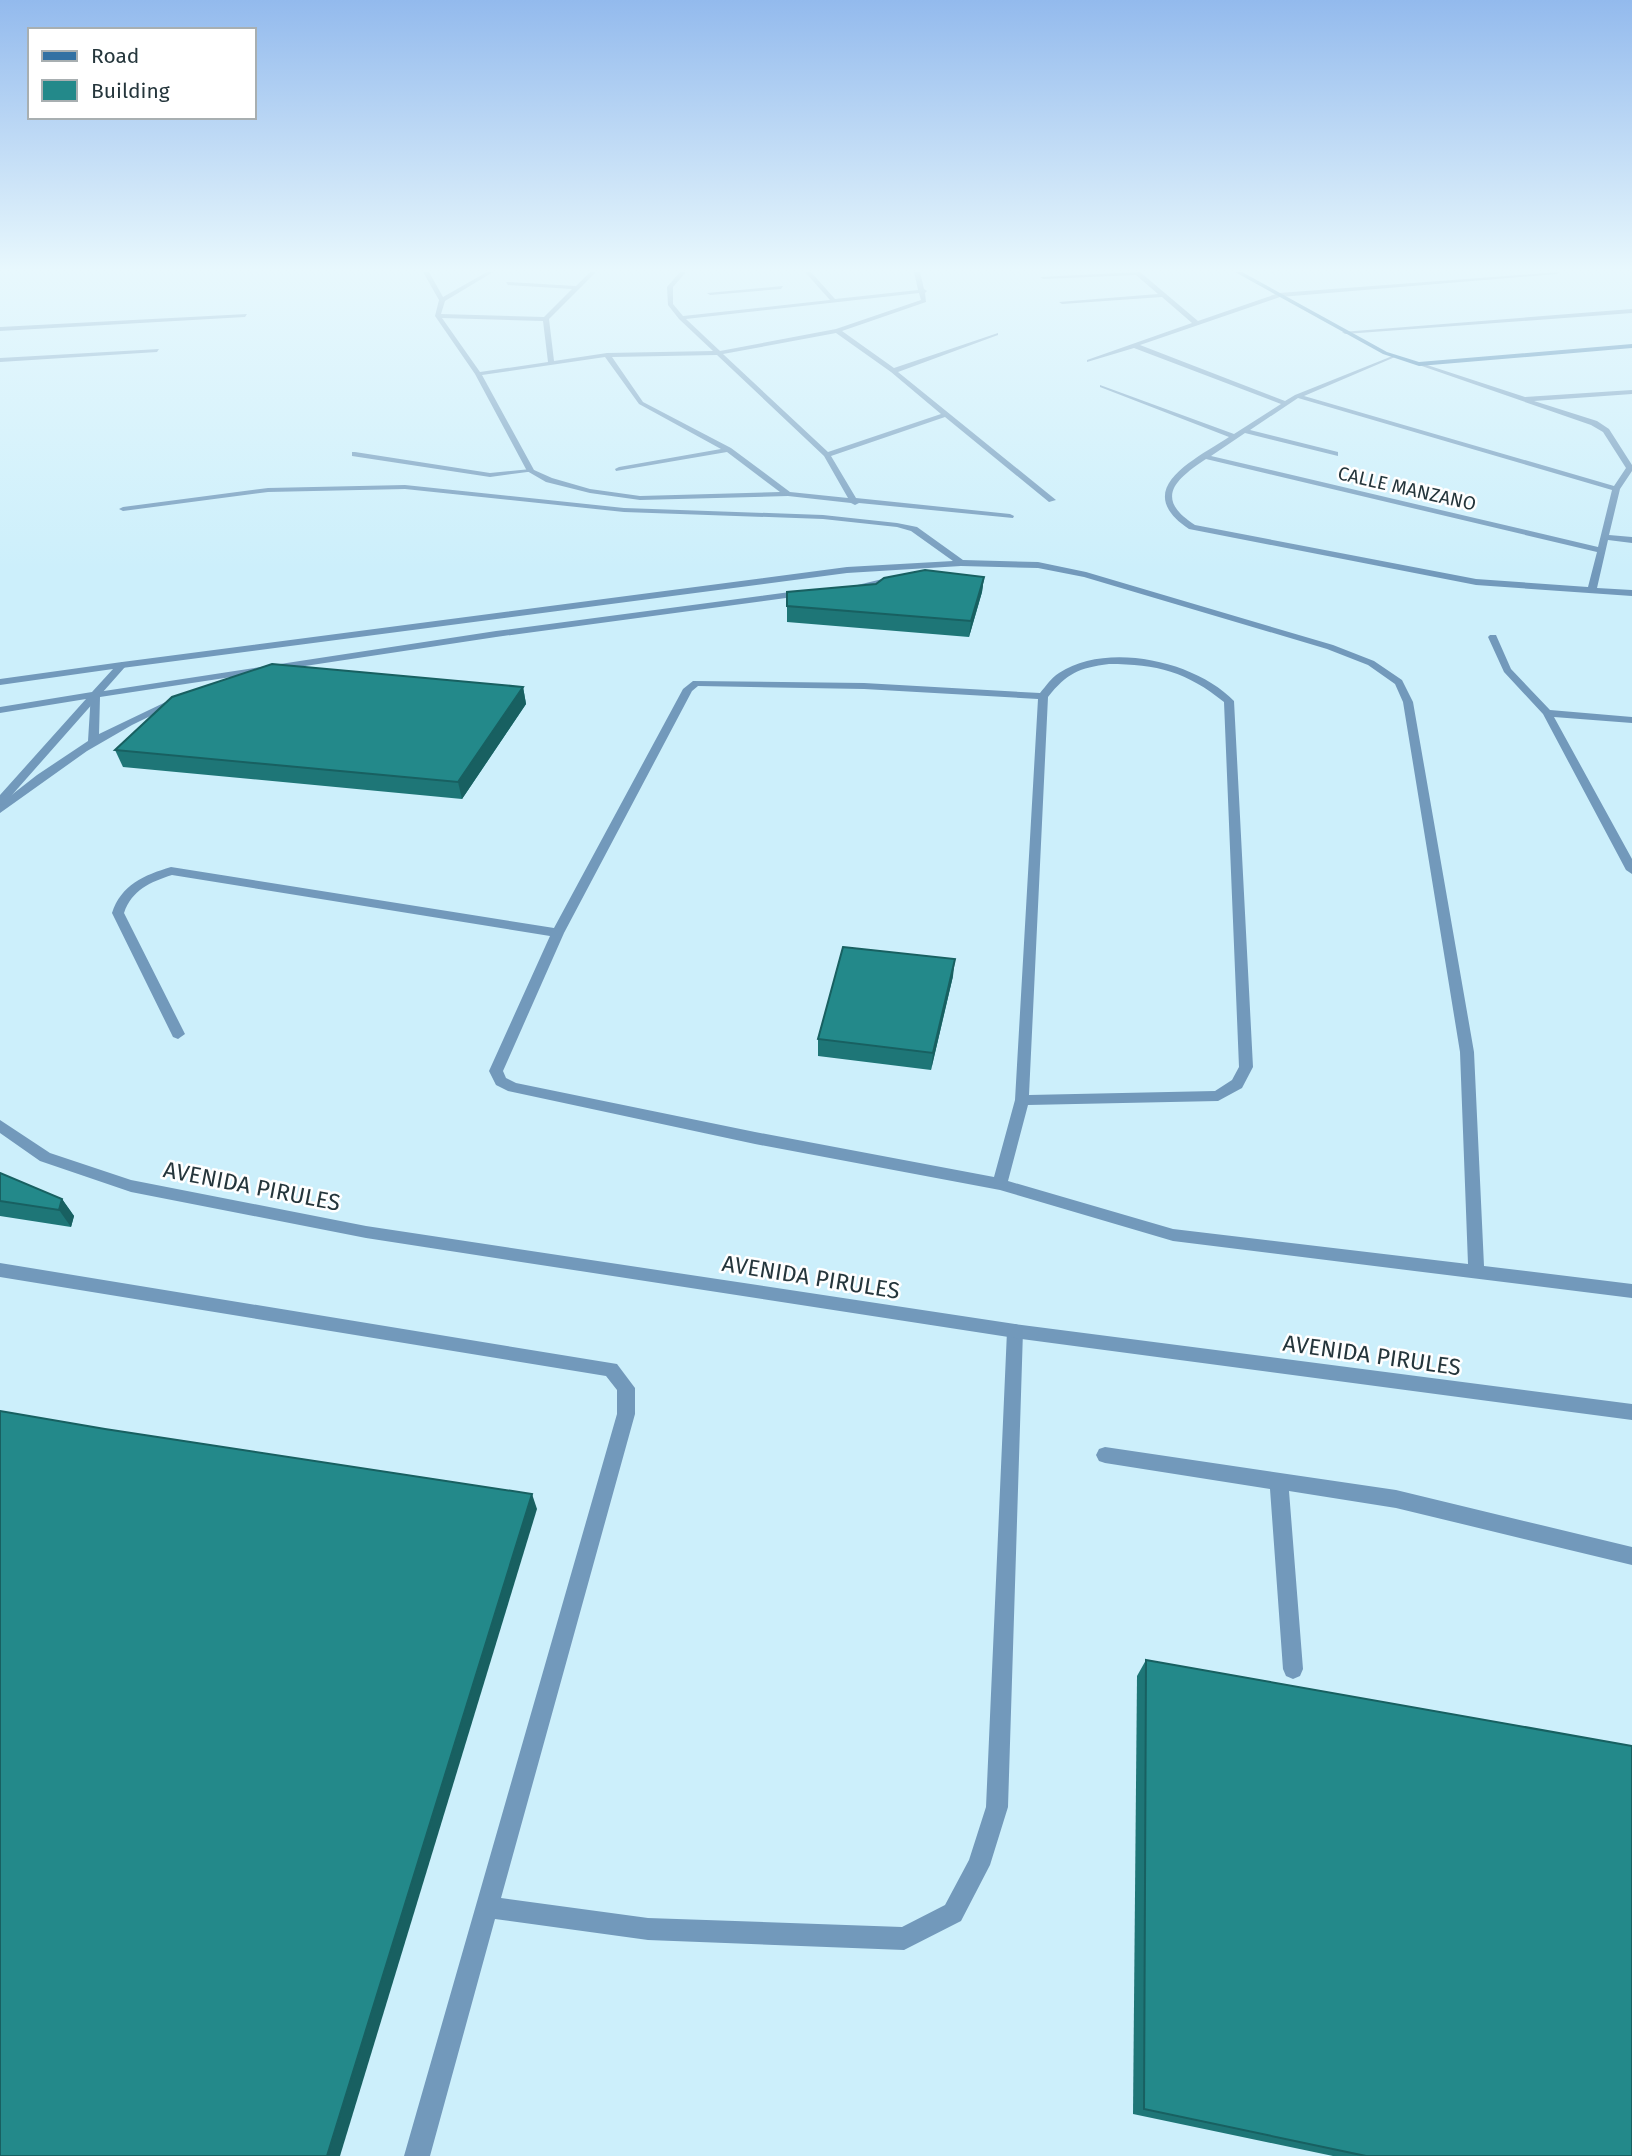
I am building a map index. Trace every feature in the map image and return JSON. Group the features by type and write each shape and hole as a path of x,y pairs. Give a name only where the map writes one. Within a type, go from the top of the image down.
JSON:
{"street":[{"path":"477,373 531,471"},
{"path":"619,373 640,403 728,450 788,494"},
{"path":"740,373 827,455 855,503"},
{"path":"896,373 1052,500"},
{"path":"1205,373 1285,403"},
{"path":"1353,373 1297,396 1177,475 1171,484 1168,501 1176,518 1192,527 1476,582 1517,587 1632,593"},
{"path":"1442,373 1517,400 1594,423 1605,431 1630,468 1616,489 1592,590"},
{"path":"1102,386 1235,437"},
{"path":"1517,400 1620,393 1632,395"},
{"path":"1297,396 1616,489"},
{"path":"827,455 947,414"},
{"path":"1244,430 1335,454"},
{"path":"620,469 728,450"},
{"path":"355,454 490,475 531,471 549,480 590,491 640,498 788,494 855,503 1010,516"},
{"name":"CALLE MANZANO","path":"1206,457 1600,550"},
{"path":"123,509 268,489 405,487 624,510 823,517 897,525 914,529 961,563"},
{"path":"1604,537 1632,540"},
{"path":"837,589 961,563"},
{"path":"0,682 847,570 961,563 1038,565 1086,575 1330,647 1371,663 1399,682 1408,702 1467,1052 1476,1273"},
{"path":"0,710 281,667 823,591"},
{"path":"1493,637 1507,670 1547,713 1632,870"},
{"path":"1000,1184 1022,1100 1043,696 1062,675 1089,663 1126,661 1161,665 1198,677 1228,701 1246,1067 1237,1084 1218,1096 1022,1100"},
{"path":"0,802 122,665"},
{"path":"0,810 61,760 93,741 195,694 281,667"},
{"path":"1043,696 851,686 696,683 688,689 558,933 496,1071 501,1081 513,1087 755,1138 1000,1184 1173,1235 1632,1291"},
{"path":"93,741 95,695"},
{"path":"1547,713 1632,720"},
{"path":"177,1034 118,914 121,900 141,881 172,871 558,933"},
{"name":"AVENIDA PIRULES","path":"0,1125 45,1157 131,1186 366,1232 1016,1331 1632,1412"},
{"path":"0,1270 611,1368 626,1388 626,1414 417,2156"},
{"path":"487,1907 648,1929 904,1939 953,1913 979,1866 997,1807 1016,1331"},
{"path":"1105,1455 1396,1499 1632,1556"},
{"path":"1279,1481 1293,1669"}],"building":[{"path":"925,570 984,577 971,621 787,606 787,592 876,584 884,578"},
{"path":"272,664 523,687 458,782 115,750 172,697"},
{"path":"843,947 955,959 933,1053 818,1039"},
{"path":"0,1173 62,1199 59,1210 0,1201"},
{"path":"0,1411 532,1494 327,2156 0,2156"},
{"path":"1146,1660 1632,1746 1632,2156 1366,2156 1144,2109"}]}
